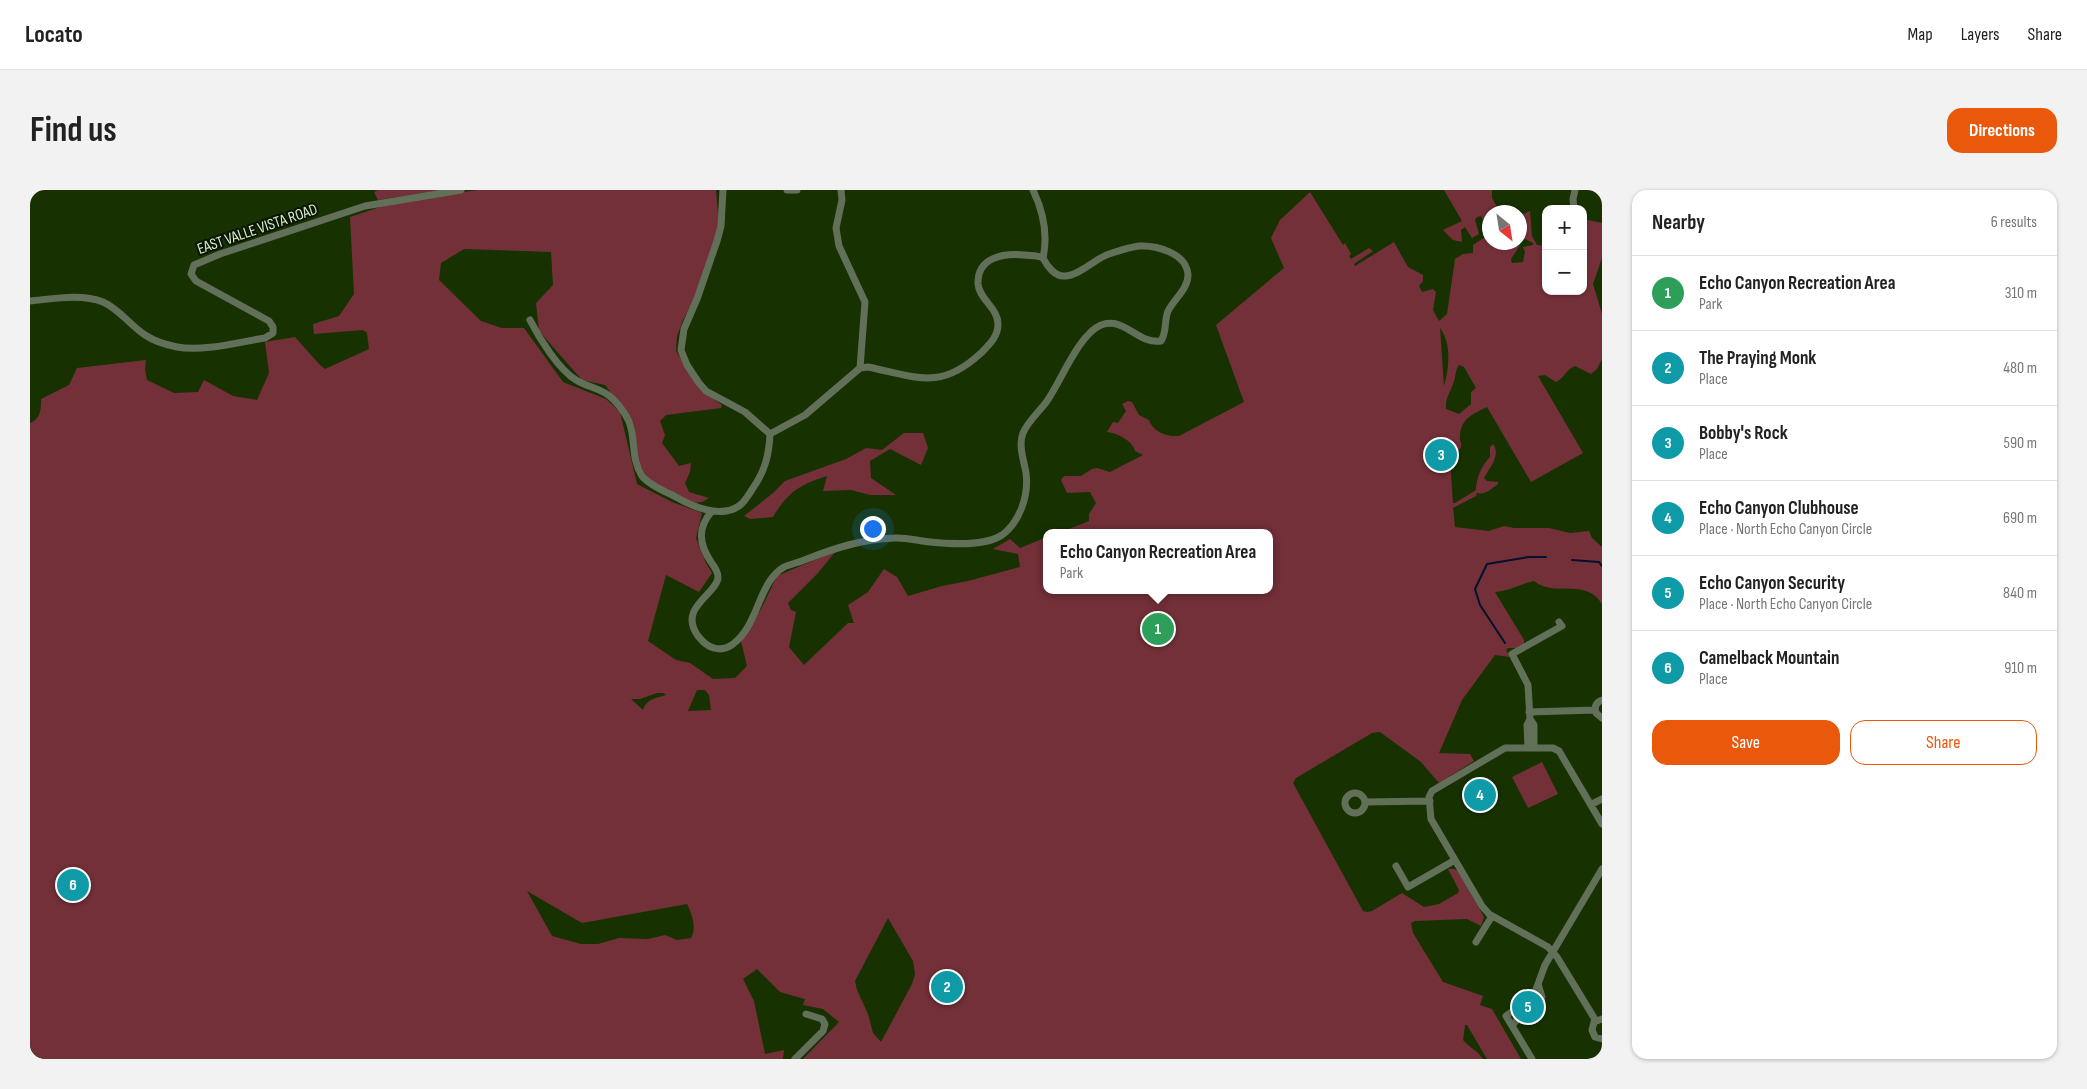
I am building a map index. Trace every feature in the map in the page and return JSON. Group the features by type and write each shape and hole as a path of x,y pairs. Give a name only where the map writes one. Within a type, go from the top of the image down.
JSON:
{"street":[{"name":"EAST VALLE VISTA ROAD","path":"30,301 81,298 101,301 112,306 144,335 178,347 194,348 265,338 273,333 273,327 269,321 196,281 191,274 194,265 220,254 365,206 461,190"},
{"path":"723,190 721,226 697,299 684,329 681,350 687,365 698,383 706,391 745,412 770,434"},
{"path":"787,190 797,190"},
{"path":"841,190 841,205 836,228 839,246 865,302 860,368"},
{"path":"1033,190 1043,218 1045,247 1043,258"},
{"path":"1574,205 1575,190"},
{"path":"712,511 703,523 701,543 718,576 716,584 703,597 695,609 693,617 695,631 699,638 709,646 717,649 730,646 742,637 770,582 775,574 784,568 843,545 879,539 895,538 930,542 976,543 991,540 1001,535 1010,527 1020,511 1026,490 1022,450 1023,432 1048,400 1075,352 1094,328 1103,324 1118,324 1153,342 1161,341 1171,306 1186,285 1188,274 1186,267 1175,255 1160,248 1147,246 1137,246 1107,254 1068,276 1056,274 1043,258 1038,256 1014,253 990,259 980,270 978,288 995,315 998,324 992,342 968,364 943,377 930,379 868,367 860,368 805,415 770,434"},
{"path":"530,320 537,334 573,379 604,391 620,409 631,426 635,458 643,477 689,504 712,511 739,506 750,492 765,466 768,457 770,434"},
{"path":"1531,747 1527,725 1529,716 1527,681 1512,654 1562,626 1560,622"},
{"path":"1595,710 1597,703 1602,700"},
{"path":"1529,716 1595,710"},
{"path":"1595,710 1602,718"},
{"path":"1602,824 1592,804 1559,751 1553,748 1505,748 1432,791 1430,801 1431,820 1482,906 1492,916 1543,944 1552,952 1599,1020 1592,1027 1592,1033 1602,1039"},
{"path":"1592,804 1602,799"},
{"path":"1365,802 1430,801"},
{"path":"1396,866 1408,887 1455,860"},
{"path":"1532,1059 1506,1016 1532,998 1541,972 1602,869"},
{"path":"1476,942 1492,916"},
{"path":"1512,1025 1519,1018 1540,1005 1542,997 1538,983"},
{"path":"795,1059 823,1031 825,1024 822,1019 806,1014"}],"shaded area":[{"path":"378,190 442,190 378,200 374,192"},
{"path":"477,190 716,190 719,226 693,303 683,320 677,336 676,351 699,388 722,405 721,408 666,415 660,421 665,435 662,443 679,466 691,463 690,472 685,483 689,492 709,498 702,502 690,503 647,478 638,461 634,424 605,385 582,380 539,331 536,303 553,285 551,252 464,249 441,263 439,280 481,321 502,328 524,328 563,382 606,399 620,412 637,484 672,502 702,513 696,538 712,573 699,592 666,575 648,641 676,660 690,663 713,679 735,678 747,666 741,641 760,611 777,576 836,551 818,573 788,603 791,610 796,612 789,647 804,665 848,623 854,623 848,605 868,592 884,569 897,577 908,596 1020,567 1018,554 993,549 1010,539 1020,548 1043,539 1043,594 1273,594 1273,529 1069,529 1089,521 1089,514 1096,503 1090,492 1067,493 1061,480 1064,476 1081,476 1097,468 1110,472 1143,455 1135,451 1134,447 1124,438 1107,432 1113,422 1118,423 1126,411 1122,404 1128,401 1132,402 1139,415 1149,420 1157,431 1165,435 1174,436 1179,436 1244,402 1216,325 1284,268 1271,238 1280,220 1310,192 1343,245 1345,243 1351,254 1349,256 1351,259 1369,248 1373,251 1354,264 1355,266 1394,242 1408,267 1423,275 1423,281 1419,286 1422,292 1433,289 1436,292 1433,310 1439,321 1447,314 1455,259 1463,254 1473,253 1473,245 1482,239 1482,250 1517,250 1511,259 1512,263 1523,262 1524,250 1527,250 1527,246 1533,245 1533,243 1527,240 1527,212 1530,211 1532,236 1537,245 1542,246 1542,295 1587,295 1587,220 1602,223 1602,258 1593,284 1602,314 1602,359 1597,369 1591,374 1575,366 1556,382 1545,375 1538,376 1583,453 1531,482 1487,407 1465,421 1461,430 1461,448 1453,454 1450,460 1453,503 1455,503 1476,490 1480,472 1490,457 1490,447 1493,444 1496,452 1494,461 1484,478 1487,481 1498,482 1498,484 1491,490 1477,493 1476,496 1453,508 1455,527 1489,531 1504,526 1514,528 1549,528 1570,533 1589,531 1592,538 1602,547 1602,604 1587,591 1551,588 1542,586 1534,581 1495,592 1524,640 1524,645 1519,648 1508,648 1506,650 1510,657 1495,655 1462,700 1439,753 1470,754 1474,761 1439,783 1421,762 1380,732 1372,733 1296,778 1293,783 1363,911 1372,911 1402,893 1424,907 1439,904 1458,893 1459,890 1448,869 1458,871 1484,917 1481,926 1467,919 1415,921 1411,923 1413,933 1443,982 1483,996 1480,1005 1492,1009 1521,1059 1487,1059 1467,1025 1465,1025 1463,1040 1483,1059 803,1059 839,1022 823,1009 803,1005 805,999 780,992 757,969 743,979 754,1001 765,1054 784,1050 783,1059 30,1059 30,423 38,416 41,399 69,385 77,368 146,360 147,380 174,393 198,392 204,380 233,396 257,400 269,373 265,342 295,337 325,369 369,349 367,333 363,330 314,334 313,324 339,316 354,294 350,217 380,207 422,198","holes":["1440,328 1444,334 1448,349 1448,364 1444,386","1459,365 1464,367 1476,388 1471,392 1471,404 1459,414 1446,409 1446,405 1457,369","697,690 705,690 709,695 711,710 688,711","657,693 664,693 666,695 650,701 643,710 631,699 640,699","527,891 582,923 687,904 691,912 694,930 691,938 677,940 665,935 648,939 619,938 598,944 581,944 552,936","888,918 913,961 915,974 912,984 881,1042 873,1033 855,981"]},
{"path":"1444,190 1492,190 1492,198 1496,205 1482,205 1482,218 1481,216 1475,220 1479,234 1472,238 1465,227 1461,230 1462,242 1453,240 1443,230 1462,221"},
{"path":"904,433 923,433 928,448 921,465 890,449 870,461 871,478 896,495 870,495 851,490 823,491 827,476 795,490 784,501 773,517 750,519 744,516 785,481 846,459 866,448 882,450"},
{"path":"1542,762 1558,794 1528,808 1512,777"}],"waterway":[{"path":"1505,643 1480,605 1475,589 1487,564 1529,557 1546,557"},
{"path":"1572,560 1599,562 1602,566"}],"place":[{"name":"Bobby's Rock","path":"1441,455"},
{"name":"Echo Canyon Recreation Area","path":"1158,629"},
{"name":"Echo Canyon Clubhouse","path":"1480,795"},
{"name":"Camelback Mountain","path":"73,885"},
{"name":"The Praying Monk","path":"947,987"},
{"name":"Echo Canyon Security","path":"1528,1007"}]}
